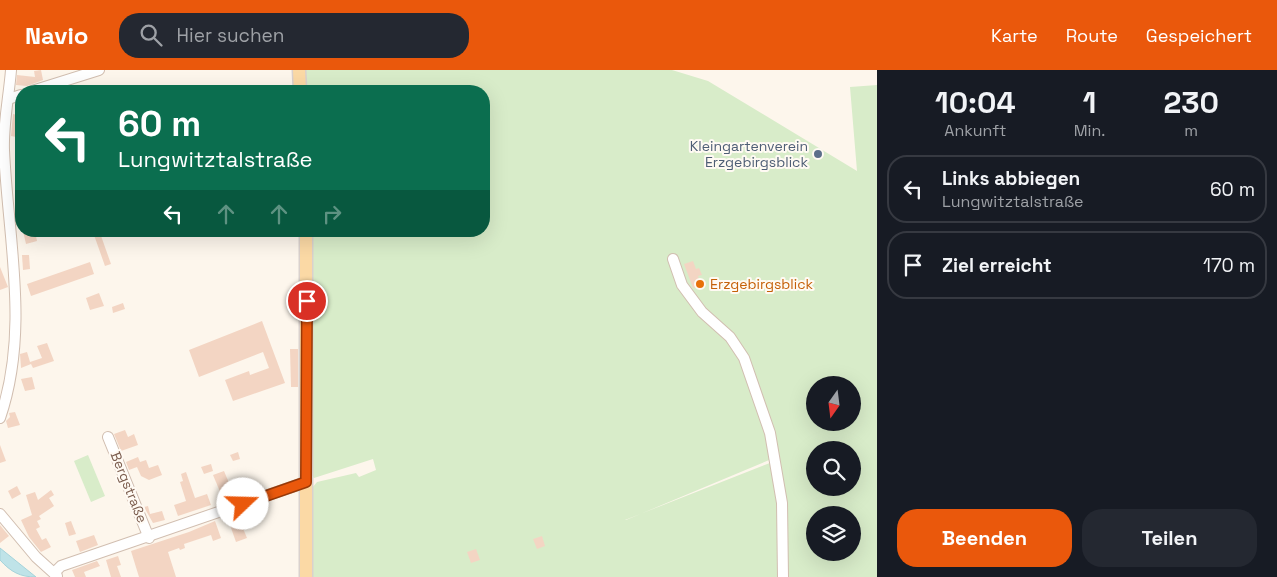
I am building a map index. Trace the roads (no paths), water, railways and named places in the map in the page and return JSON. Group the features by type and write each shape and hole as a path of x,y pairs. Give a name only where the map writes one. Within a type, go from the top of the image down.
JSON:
{"main road":[{"path":"298,70 299,85"},
{"path":"306,237 306,577"}],"street":[{"path":"0,418 10,382 16,317 15,264 4,149 11,70"},
{"path":"51,85 99,70"},
{"path":"8,99 15,97"},
{"path":"673,259 682,285 702,312 730,337 744,358 770,433 782,503 783,577"},
{"name":"Bergstraße","path":"108,437 149,538"},
{"name":"Bergstraße","path":"56,575 61,566 149,538 306,482"},
{"path":"0,514 30,550 56,575"}],"water":[{"path":"0,548 36,577 20,575 8,568 0,560"}],"place":[{"name":"Kleingartenverein Erzgebirgsblick","path":"818,154"},
{"name":"Erzgebirgsblick","path":"700,284"}]}
